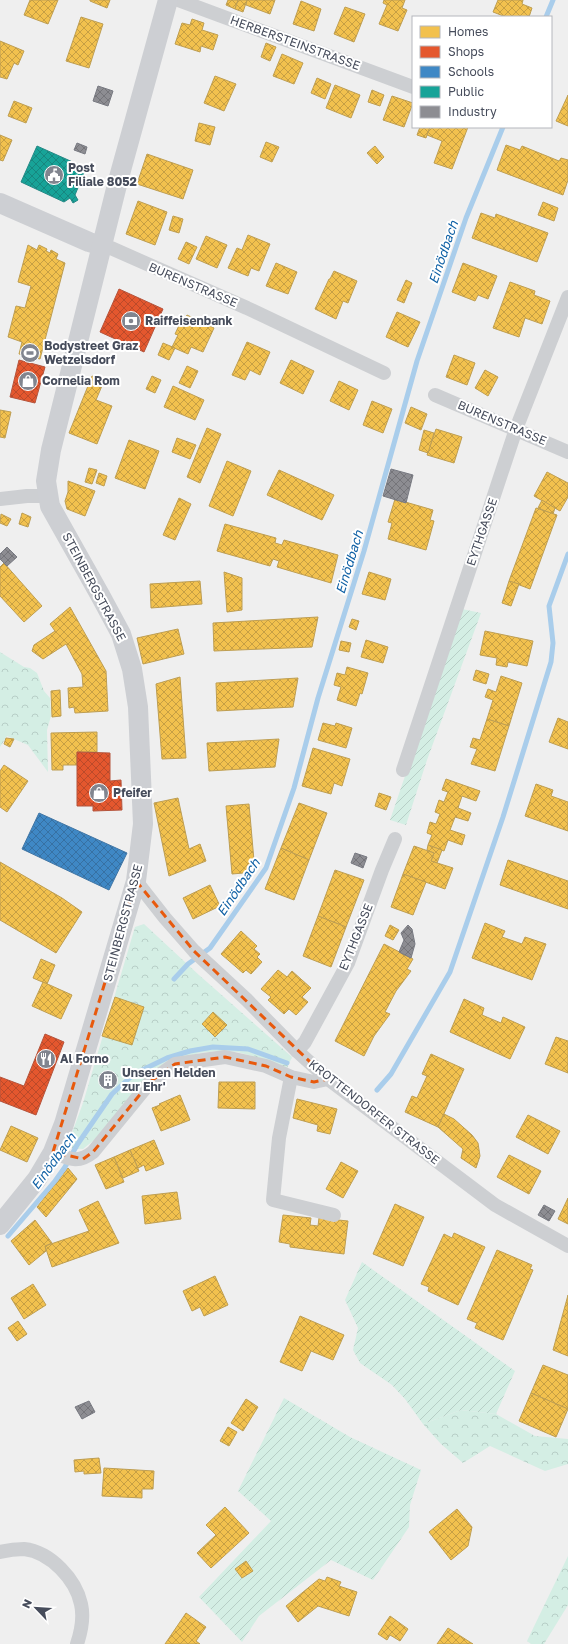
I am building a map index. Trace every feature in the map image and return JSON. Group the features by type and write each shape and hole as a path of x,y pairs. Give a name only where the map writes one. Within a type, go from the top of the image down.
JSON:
{"main road":[{"name":"STEINBERGSTRASSE","path":"0,1225 58,1154 64,1124 136,881 141,849 143,807 138,707 132,669 121,634 50,506 46,481 51,450 118,181 168,0"},
{"name":"BURENSTRASSE","path":"0,203 89,242 102,246"}],"street":[{"name":"HERBERSTEINSTRASSE","path":"178,0 412,87"},
{"name":"BURENSTRASSE","path":"102,246 111,248 247,308 384,373"},
{"name":"EYTHGASSE","path":"403,770 516,429 568,297"},
{"name":"BURENSTRASSE","path":"435,395 568,452"},
{"path":"0,499 27,496 48,496"},
{"name":"EYTHGASSE","path":"297,1051 305,1042 348,963 395,839"},
{"name":"KROTTENDORFER STRASSE","path":"136,881 165,918 204,962 247,1000 297,1051 328,1079 495,1205 568,1246"},
{"path":"58,1154 81,1160 93,1152 151,1081 175,1064 225,1057 266,1066 291,1076 314,1082 328,1079"},
{"path":"291,1076 278,1138 273,1200 334,1215"},
{"path":"0,1552 25,1550 40,1554 54,1563 73,1582 81,1605 81,1633 77,1644"}],"highlighted area":[{"path":"136,881 194,951 328,1079 314,1082 291,1077 266,1066 225,1057 175,1064 151,1081 93,1152 83,1159 53,1152"}],"green space":[{"path":"462,609 481,613 427,760 406,825 390,820"},
{"path":"0,652 37,673 44,691 50,698 51,716 47,730 48,772 28,745 7,736 0,747"},
{"path":"144,924 292,1057 287,1068 237,1052 219,1051 199,1053 174,1061 105,1131 83,1149 69,1148 69,1141 83,1103 135,927"},
{"path":"362,1262 515,1371 496,1414 461,1410 423,1424 405,1399 392,1385 360,1363 353,1350 358,1328 345,1300"},
{"path":"284,1398 350,1437 421,1470 410,1505 409,1527 373,1580 331,1560 259,1616 242,1642 199,1597 271,1521 238,1491"},
{"path":"461,1410 496,1414 535,1436 568,1439 568,1464 545,1471 490,1446 463,1463 441,1444 423,1424"},
{"path":"568,1556 568,1605 544,1644 531,1644 527,1641"}],"building: Homes":[{"path":"30,0 58,0 48,24 24,15"},
{"path":"90,0 110,0 107,8"},
{"path":"228,0 238,0 235,9 226,5"},
{"path":"238,0 247,0 243,12 235,9"},
{"path":"247,0 275,0 270,14 246,5"},
{"path":"384,0 405,0 402,8 407,10 398,31 379,24 387,5 383,3"},
{"path":"498,0 523,0 522,4 532,8 529,16 503,16 493,12"},
{"path":"301,1 321,9 314,31 293,24"},
{"path":"345,7 365,14 354,42 334,34"},
{"path":"81,17 103,24 89,68 66,61"},
{"path":"192,19 204,23 202,30 218,35 213,50 201,46 200,52 175,44 182,23 190,25"},
{"path":"0,41 24,51 18,65 14,63 7,79 0,77"},
{"path":"266,43 276,47 270,61 261,57"},
{"path":"282,54 303,63 294,84 273,76"},
{"path":"215,76 236,84 224,111 204,103"},
{"path":"317,78 331,84 325,99 311,93"},
{"path":"335,85 360,95 351,118 326,108"},
{"path":"372,90 384,95 380,106 368,102"},
{"path":"568,95 568,126 556,121"},
{"path":"392,96 412,103 404,127 383,120"},
{"path":"14,101 32,108 26,123 8,116"},
{"path":"199,123 215,127 210,145 195,141"},
{"path":"420,128 430,128 426,138 417,135"},
{"path":"430,128 468,128 452,169 434,163 442,141 427,135"},
{"path":"0,135 12,140 3,161 0,160"},
{"path":"266,142 279,147 272,162 260,157"},
{"path":"506,145 520,150 522,146 559,161 561,158 568,160 568,180 563,195 497,170"},
{"path":"375,146 384,157 377,164 367,153"},
{"path":"147,154 193,170 183,199 137,184"},
{"path":"138,201 167,212 155,245 126,234"},
{"path":"543,202 558,208 554,221 538,215"},
{"path":"481,213 495,218 496,214 548,233 537,262 472,238"},
{"path":"173,216 183,219 179,233 169,230"},
{"path":"248,235 270,244 259,271 251,268 248,276 228,268 237,248 242,250"},
{"path":"206,236 227,245 217,268 196,259"},
{"path":"186,242 197,247 189,264 178,259"},
{"path":"28,245 37,250 39,245 47,249 46,251 50,253 51,250 58,254 56,259 65,263 40,359 19,354 22,342 8,337 16,306 25,308 31,286 18,282"},
{"path":"276,263 297,272 288,294 266,286"},
{"path":"463,263 497,276 488,299 478,295 475,301 452,292"},
{"path":"334,271 357,281 348,303 343,301 336,319 315,309"},
{"path":"406,280 412,283 404,303 397,300"},
{"path":"510,282 535,291 534,295 550,301 542,324 525,318 519,337 493,328"},
{"path":"397,312 420,322 408,347 386,337"},
{"path":"187,315 214,328 203,352 191,347 188,354 172,347 178,335 175,334 182,319 184,320"},
{"path":"247,342 270,352 260,375 250,370 245,380 232,375"},
{"path":"163,343 175,348 169,360 158,355"},
{"path":"454,355 475,363 467,385 446,377"},
{"path":"291,360 314,371 303,394 280,383"},
{"path":"187,366 198,371 190,388 179,383"},
{"path":"485,370 498,377 488,396 475,388"},
{"path":"92,376 104,381 96,400 112,406 97,444 69,433"},
{"path":"152,376 161,380 155,393 146,389"},
{"path":"339,381 358,390 349,410 330,401"},
{"path":"173,386 204,400 195,420 164,407"},
{"path":"372,401 392,409 383,433 363,425"},
{"path":"411,407 427,414 421,430 405,423"},
{"path":"0,410 11,412 5,438 0,437"},
{"path":"207,428 221,434 200,483 187,477"},
{"path":"436,429 462,437 454,463 427,455"},
{"path":"424,430 434,433 428,453 419,450"},
{"path":"177,438 196,445 190,459 172,452"},
{"path":"129,440 159,451 145,489 115,478"},
{"path":"227,461 251,471 233,516 209,506"},
{"path":"89,468 97,470 92,484 85,482"},
{"path":"279,470 334,495 322,520 267,495"},
{"path":"547,472 568,483 568,497 560,511 534,496"},
{"path":"99,473 107,476 104,486 96,483"},
{"path":"68,481 95,491 85,516 67,509 65,501 68,492"},
{"path":"179,498 191,504 175,540 163,535"},
{"path":"395,499 433,510 430,520 434,521 426,550 388,539 392,523 388,522"},
{"path":"542,500 555,508 553,514 538,508"},
{"path":"536,508 557,515 530,589 509,581"},
{"path":"22,513 31,517 28,527 19,524"},
{"path":"1,514 11,519 7,526 0,523"},
{"path":"225,524 276,538 275,543 282,545 284,540 338,555 331,583 277,567 279,561 273,559 270,566 217,551"},
{"path":"4,563 42,606 24,622 0,596 0,567"},
{"path":"224,572 242,578 242,610 227,612"},
{"path":"369,572 391,579 385,600 362,594"},
{"path":"200,581 202,604 151,608 150,584"},
{"path":"509,581 519,584 511,606 502,603"},
{"path":"70,607 106,671 108,711 75,713 74,707 69,708 68,688 83,687 82,674 66,644 43,659 32,651 34,645 55,631 50,624"},
{"path":"318,617 312,647 214,651 213,623"},
{"path":"352,619 359,621 356,630 349,627"},
{"path":"178,629 184,654 143,664 137,638"},
{"path":"485,631 533,641 527,666 508,662 507,667 496,665 497,658 480,655"},
{"path":"366,640 388,647 383,663 361,657"},
{"path":"341,641 351,643 349,652 339,650"},
{"path":"347,667 368,673 362,694 360,693 356,706 337,700 341,687 334,685 337,673 345,675"},
{"path":"476,670 489,674 486,684 473,680"},
{"path":"501,676 522,683 509,726 487,719 493,700 485,697 488,689 496,692"},
{"path":"180,677 186,758 162,759 156,684"},
{"path":"298,678 293,707 217,711 216,683"},
{"path":"60,690 61,716 52,717 51,691"},
{"path":"558,718 568,722 568,749 549,742"},
{"path":"487,719 509,726 495,771 471,764 477,749 470,747 473,738 480,740"},
{"path":"323,723 335,726 336,723 352,728 346,748 318,740"},
{"path":"97,732 97,752 77,752 77,765 63,765 63,770 52,770 51,733"},
{"path":"6,738 14,739 10,747 4,744"},
{"path":"279,739 275,767 209,771 207,743"},
{"path":"313,748 350,759 342,786 334,783 331,794 302,786"},
{"path":"4,765 28,781 7,812 0,807 0,771"},
{"path":"446,779 480,791 476,801 462,796 458,808 471,813 468,821 455,817 450,830 465,835 462,845 448,840 444,851 428,845 432,835 427,833 430,822 436,824 440,814 435,812 439,800 444,802 448,792 442,790"},
{"path":"536,784 553,790 551,796 568,802 568,831 525,816"},
{"path":"379,793 391,797 386,810 375,806"},
{"path":"178,798 189,849 200,844 206,861 169,876 154,803"},
{"path":"299,803 327,813 309,860 281,848"},
{"path":"249,804 255,872 232,874 226,806"},
{"path":"428,845 442,850 437,863 431,861 434,853 427,850"},
{"path":"414,846 434,853 431,861 453,868 445,889 403,874"},
{"path":"281,848 309,860 294,900 265,889"},
{"path":"508,860 568,881 568,909 500,885"},
{"path":"0,862 62,898 82,912 56,953 0,920"},
{"path":"335,870 364,880 346,927 318,916"},
{"path":"403,874 426,882 413,915 391,907"},
{"path":"210,885 220,906 193,919 183,898"},
{"path":"318,916 346,927 331,967 303,956"},
{"path":"485,923 505,931 502,937 522,944 525,937 546,944 532,980 472,958"},
{"path":"390,925 399,930 393,940 385,936"},
{"path":"241,931 257,946 254,949 260,954 257,957 262,962 251,974 246,970 243,973 221,954"},
{"path":"384,944 413,959 407,969 411,971 396,991 385,1012 390,1014 374,1036 364,1056 335,1041"},
{"path":"41,959 55,965 47,984 33,978"},
{"path":"278,970 287,977 292,971 311,988 302,997 308,1002 296,1015 289,1009 284,1014 268,1000 271,997 261,989"},
{"path":"43,982 72,995 61,1019 32,1006"},
{"path":"115,997 144,1007 132,1045 102,1036"},
{"path":"464,999 484,1008 482,1015 501,1023 503,1017 525,1027 510,1059 450,1032"},
{"path":"213,1012 227,1025 215,1037 202,1024"},
{"path":"556,1037 568,1041 568,1073 545,1064"},
{"path":"431,1054 464,1069 438,1127 405,1112 412,1096 417,1098 427,1076 422,1074"},
{"name":"Unseren Helden zur Ehr'","path":"106,1074 114,1077 110,1087 102,1083"},
{"path":"219,1082 255,1082 255,1109 218,1108"},
{"path":"180,1095 190,1120 161,1131 152,1108"},
{"path":"297,1099 337,1109 330,1134 317,1131 318,1125 293,1118"},
{"path":"444,1114 454,1119 472,1135 478,1143 480,1156 476,1168 461,1158 463,1149 438,1127"},
{"path":"528,1115 560,1131 548,1154 516,1137"},
{"path":"11,1126 38,1138 27,1162 0,1150"},
{"path":"154,1140 164,1164 146,1171 144,1165 138,1168 130,1150"},
{"path":"130,1150 139,1171 123,1178 114,1157"},
{"path":"509,1155 541,1171 529,1194 497,1177"},
{"path":"114,1157 124,1182 106,1189 95,1165"},
{"path":"341,1162 358,1171 343,1198 326,1189"},
{"path":"68,1168 77,1179 46,1217 37,1207"},
{"path":"177,1192 181,1219 145,1224 142,1196"},
{"path":"568,1198 568,1224 558,1219"},
{"path":"98,1201 119,1243 52,1267 45,1246 89,1231 79,1210"},
{"path":"395,1204 424,1217 403,1266 373,1254"},
{"path":"283,1215 311,1218 310,1225 318,1226 319,1218 348,1221 344,1254 290,1247 290,1244 279,1242"},
{"path":"35,1220 52,1243 45,1246 46,1251 29,1265 11,1241"},
{"path":"454,1233 485,1247 458,1305 428,1291 429,1287 421,1284 444,1234 452,1238"},
{"path":"497,1250 532,1265 530,1269 533,1270 503,1340 475,1328 477,1323 467,1319"},
{"path":"215,1276 228,1305 204,1316 200,1307 192,1311 183,1291"},
{"path":"33,1284 46,1305 24,1319 11,1298"},
{"path":"568,1295 568,1356 553,1350"},
{"path":"300,1316 344,1335 333,1360 311,1351 302,1371 280,1362"},
{"path":"18,1321 27,1334 17,1341 8,1328"},
{"path":"543,1365 568,1375 568,1409 531,1393"},
{"path":"531,1393 568,1409 556,1437 519,1421"},
{"path":"246,1399 258,1407 243,1431 231,1423"},
{"path":"228,1427 237,1432 229,1446 220,1441"},
{"path":"99,1458 101,1473 84,1474 84,1471 75,1472 74,1460"},
{"path":"104,1468 154,1471 153,1489 142,1489 142,1498 102,1496"},
{"path":"225,1507 249,1533 211,1568 197,1553 216,1535 206,1525"},
{"path":"457,1509 472,1527 468,1546 451,1560 429,1532"},
{"path":"246,1561 253,1571 242,1578 235,1569"},
{"path":"327,1577 341,1582 339,1586 357,1592 349,1616 318,1606 298,1622 286,1606 319,1579 325,1581"},
{"path":"186,1613 206,1627 196,1641 200,1644 165,1644"},
{"path":"390,1616 408,1629 400,1641 390,1635 387,1640 378,1634"},
{"path":"448,1628 473,1644 437,1644"}],"building: Shops":[{"name":"Raiffeisenbank","path":"119,289 163,309 144,352 100,332"},
{"name":"Cornelia Rom","path":"19,360 45,367 35,403 10,397"},
{"name":"Pfeifer","path":"77,752 110,753 110,781 121,780 122,810 93,811 93,806 77,806"},
{"name":"Al Forno","path":"45,1034 64,1042 36,1115 0,1101 0,1077 24,1086"}],"building: Schools":[{"path":"39,813 127,853 109,890 22,849"}],"building: Public":[{"name":"Post Filiale 8052","path":"37,146 86,168 75,195 78,200 73,203 70,198 64,202 21,182"}],"building: Industry":[{"path":"98,86 113,91 108,106 93,101"},
{"path":"77,143 87,147 85,154 74,150"},
{"path":"391,469 413,475 406,503 383,496"},
{"path":"7,547 17,557 7,566 0,559 0,554"},
{"path":"355,853 367,857 363,868 351,863"},
{"path":"408,925 412,929 415,944 411,958 399,952 404,940 401,933"},
{"path":"544,1205 555,1211 549,1221 538,1215"},
{"path":"89,1401 95,1412 82,1419 75,1407"}],"waterway":[{"name":"Einödbach","path":"546,16 553,0"},
{"name":"Einödbach","path":"174,979 188,964 210,948 266,868 294,788 318,698 364,551 417,361 466,218 503,128"},
{"name":"Einödbach","path":"377,1090 391,1074 450,972 503,817 551,662 553,643 549,606 568,554"},
{"name":"Einödbach","path":"8,1236 55,1181 65,1167 77,1145 112,1094 134,1074 167,1058 190,1051 213,1047 248,1049 287,1063"}],"place":[{"name":"Post Filiale 8052","path":"54,175"},
{"name":"Raiffeisenbank","path":"131,321"},
{"name":"Bodystreet Graz Wetzelsdorf","path":"30,353"},
{"name":"Cornelia Rom","path":"28,381"},
{"name":"Pfeifer","path":"99,793"},
{"name":"Al Forno","path":"46,1059"},
{"name":"Unseren Helden zur Ehr'","path":"108,1080"}]}
